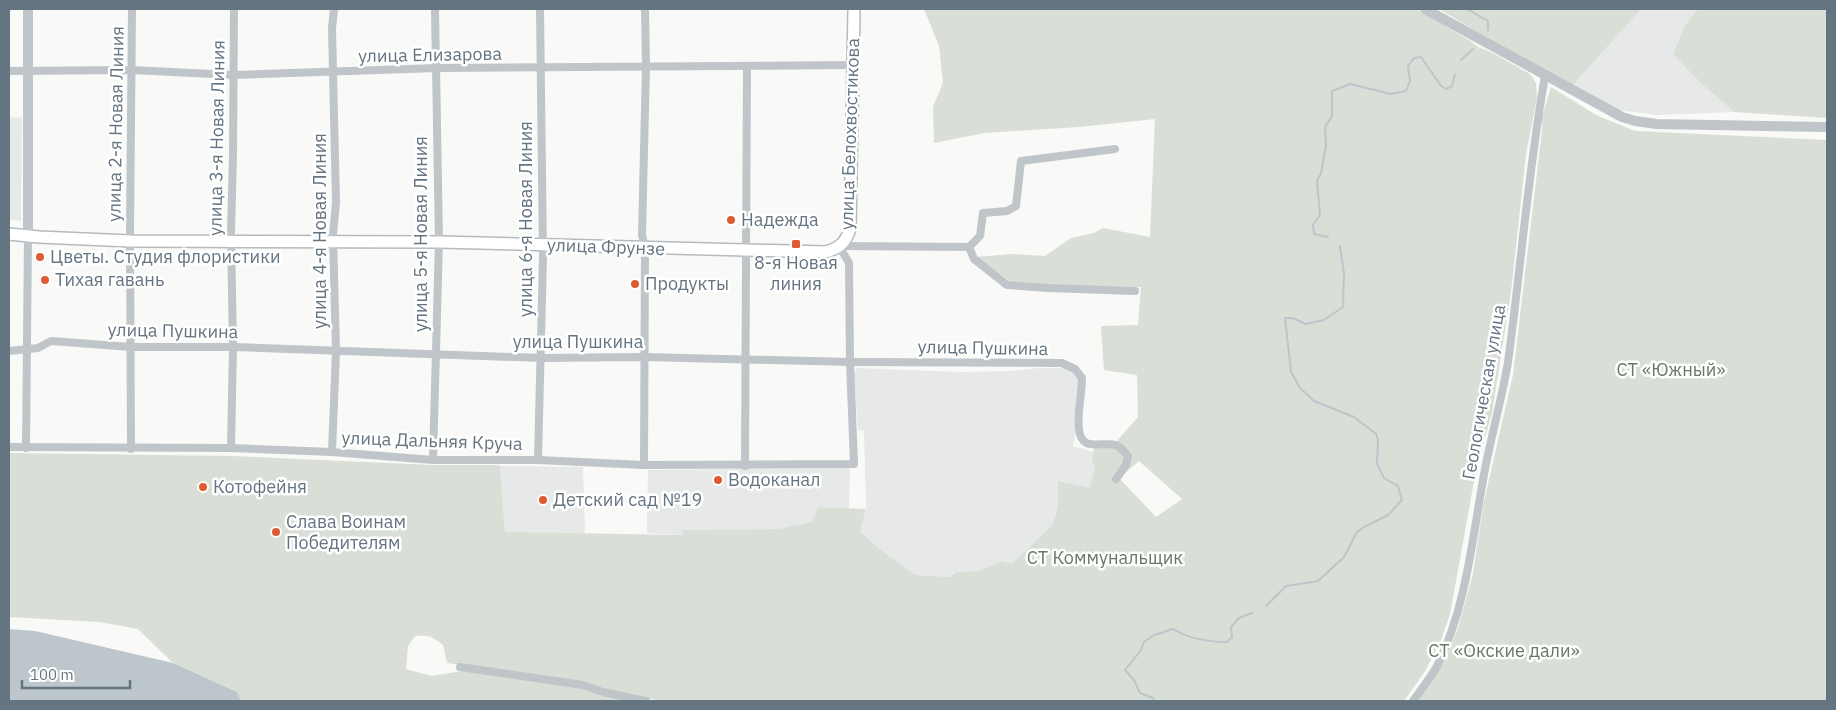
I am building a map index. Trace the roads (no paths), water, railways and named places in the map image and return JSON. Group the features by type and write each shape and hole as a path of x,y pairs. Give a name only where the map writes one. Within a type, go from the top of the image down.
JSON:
{"main road":[{"name":"улица Белохвостикова","path":"839,246 847,239 850,229 854,9"},
{"name":"улица Фрунзе","path":"9,234 130,241 439,242 825,252 839,246"}],"street":[{"path":"26,448 28,9"},
{"name":"улица 2-я Новая Линия","path":"131,449 132,9"},
{"name":"улица 3-я Новая Линия","path":"231,448 233,347 231,241 232,75 234,9"},
{"name":"улица 4-я Новая Линия","path":"332,452 336,351 334,242 336,202 332,28 334,9"},
{"name":"улица 5-я Новая Линия","path":"433,460 439,242 435,9"},
{"name":"улица 6-я Новая Линия","path":"538,460 543,245 539,68 540,9"},
{"path":"644,465 645,248 642,235 646,66 645,9"},
{"path":"1425,9 1616,115 1635,121 1657,124 1827,127"},
{"name":"улица Елизарова","path":"9,71 132,70 232,75 437,68 853,65"},
{"path":"746,466 747,66"},
{"name":"Геологическая улица","path":"1413,701 1438,664 1449,636 1458,610 1474,537 1485,469 1508,363 1536,124 1545,76"},
{"path":"1115,149 1021,161 1016,206 1007,211 983,213 980,236 969,247 974,259 1007,284 1048,288 1136,290"},
{"name":"улица Фрунзе","path":"839,246 969,247"},
{"name":"улица Белохвостикова","path":"839,246 849,263 854,464"},
{"name":"улица Пушкина","path":"9,351 38,348 50,342 131,347 233,347 541,358 644,357 850,362 1062,363 1075,369 1082,378 1079,421 1081,438 1089,444 1116,445 1128,456 1126,465 1116,479"},
{"name":"улица Дальняя Круча","path":"9,447 231,448 332,452 433,460 538,460 644,465 854,464"},
{"path":"460,667 583,685 603,692 646,701"}],"waterway":[{"path":"1467,9 1488,21 1488,30"},
{"path":"1461,60 1473,49"},
{"path":"1328,237 1314,234 1313,225 1320,215 1317,181 1321,173 1326,146 1325,127 1332,116 1332,91 1350,84 1391,94 1406,91 1410,81 1408,66 1414,58 1421,57 1441,86 1446,89 1452,86 1455,74"},
{"path":"1266,606 1286,586 1318,581 1344,557 1357,532 1388,515 1402,500 1398,486 1384,478 1377,464 1378,440 1376,434 1354,417 1314,401 1300,388 1291,372 1285,318 1292,318 1306,324 1324,320 1343,307 1344,274 1340,246"},
{"path":"1154,701 1153,698 1140,693 1134,680 1125,670 1141,650 1144,642 1154,635 1173,629 1199,639 1227,642 1232,637 1231,627 1239,618 1252,613"}],"place":[{"name":"Надежда","path":"731,220"},
{"name":"8-я Новая линия","path":"796,244"},
{"name":"Цветы. Студия флористики","path":"40,257"},
{"name":"Тихая гавань","path":"45,280"},
{"name":"Продукты","path":"635,284"},
{"name":"Водоканал","path":"718,480"},
{"name":"Котофейня","path":"203,487"},
{"name":"Детский сад №19","path":"543,500"},
{"name":"Слава Воинам Победителям","path":"276,532"}],"park label":[{"name":"СТ «Южный»","path":"1671,370"},
{"name":"СТ Коммунальщик","path":"1105,558"},
{"name":"СТ «Окские дали»","path":"1504,651"}]}
